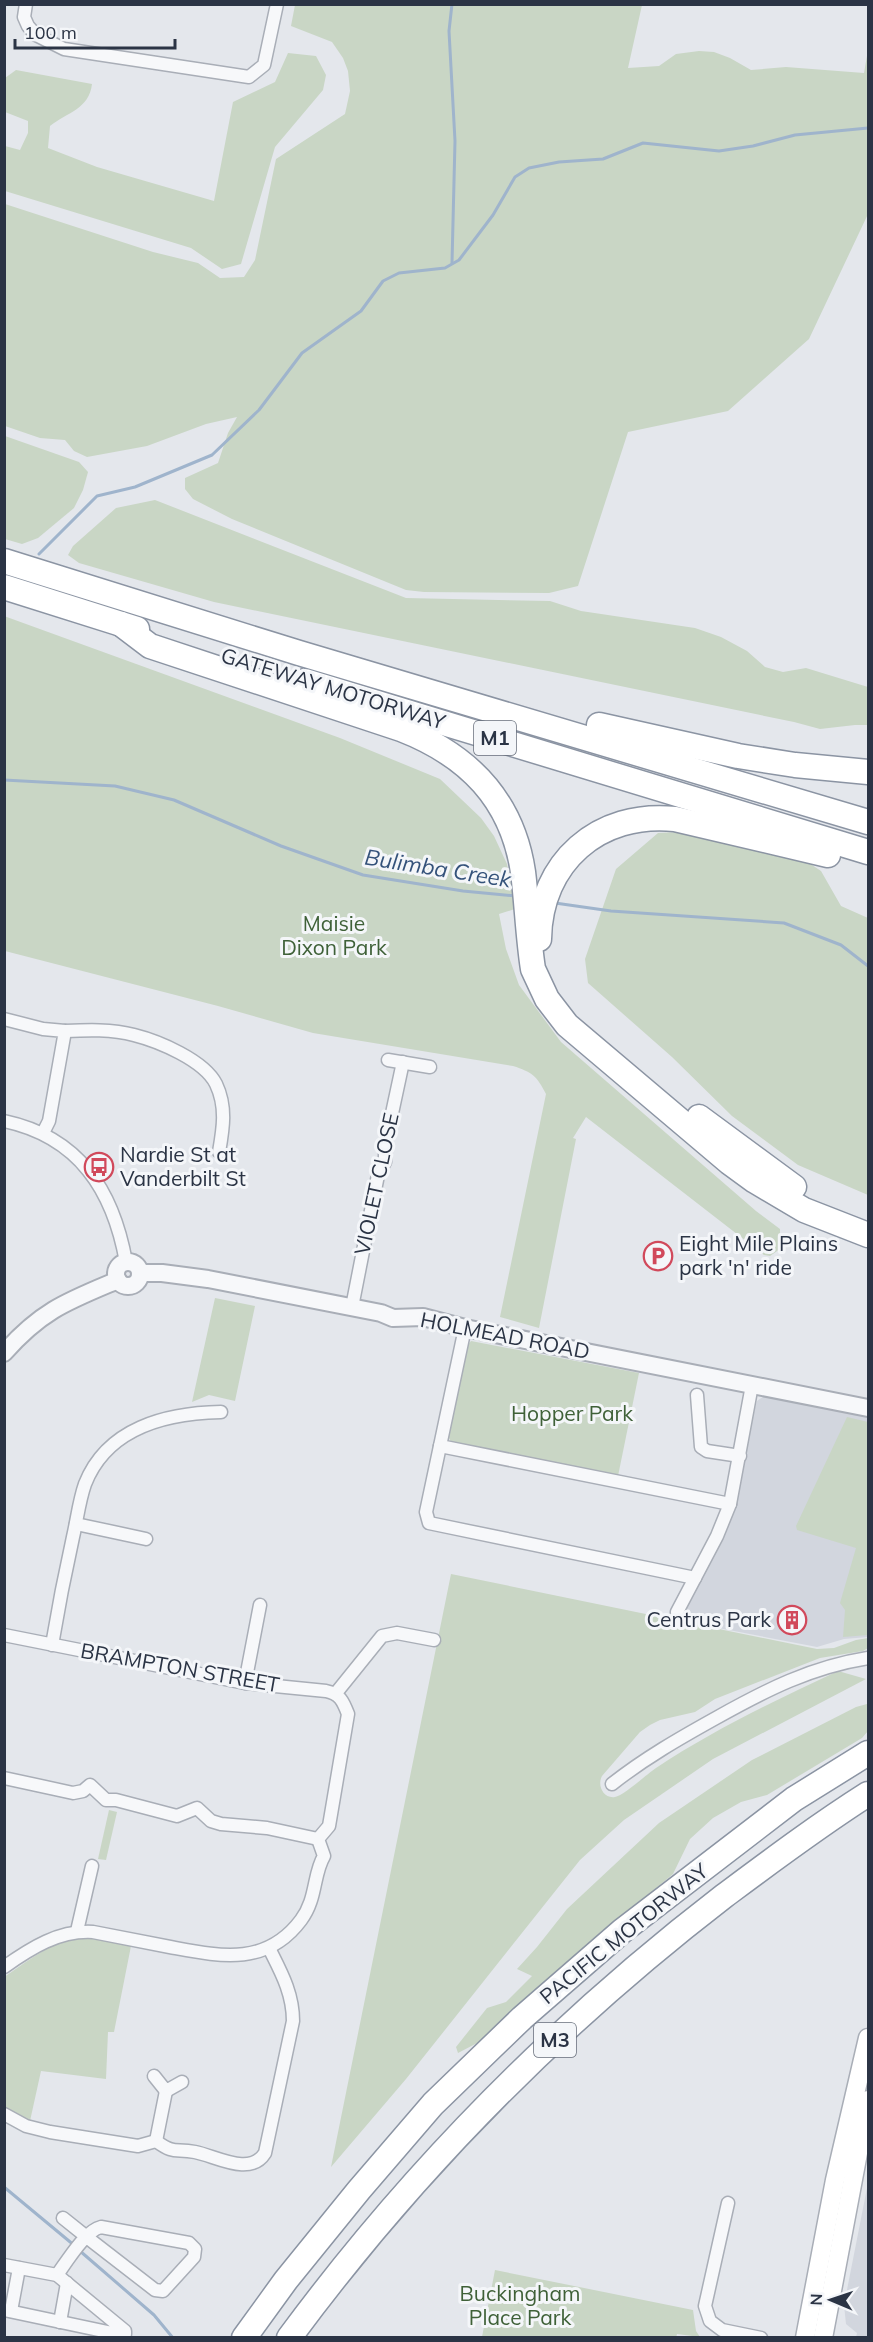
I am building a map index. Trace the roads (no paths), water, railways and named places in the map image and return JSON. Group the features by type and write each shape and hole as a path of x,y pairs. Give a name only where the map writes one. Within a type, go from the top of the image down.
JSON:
{"highway":[{"name":"GATEWAY MOTORWAY","path":"4,561 299,653 868,822"},
{"name":"GATEWAY MOTORWAY","path":"4,587 868,852"},
{"path":"121,624 150,646 401,729 436,745 466,765 491,792 501,807 515,839 544,969 555,994 576,1020 775,1174 807,1194 868,1219"},
{"path":"534,721 553,714 713,752 795,765 868,772"},
{"path":"868,860 858,862 675,819 646,818 617,825 591,838 570,855 555,877 534,916 533,969 538,984 567,1025 661,1106 755,1181 804,1210 868,1235"},
{"name":"PACIFIC MOTORWAY","path":"244,2337 286,2280 433,2104 522,2018 622,1931 784,1806 868,1753"},
{"name":"PACIFIC MOTORWAY","path":"289,2337 389,2211 452,2141 583,2013 685,1927 761,1868 868,1794"}],"main road":[{"path":"804,2337 835,2180 868,2038"},
{"path":"823,2337 868,2100"}],"street":[{"path":"26,4 24,17 28,26 36,35 64,49 249,77 264,65 277,4"},
{"path":"4,1018 43,1029 97,1030 132,1034 184,1056 203,1069 215,1082 223,1104 224,1122 219,1152"},
{"path":"43,1133 49,1121 64,1031"},
{"path":"388,1060 430,1067"},
{"name":"VIOLET CLOSE","path":"352,1307 374,1192 378,1175 385,1162 385,1146 403,1062"},
{"path":"4,1120 43,1133 75,1155 102,1187 114,1218 126,1262"},
{"path":"118,1280 117,1269 126,1262 134,1263 141,1273"},
{"name":"HOLMEAD ROAD","path":"4,1353 30,1326 54,1308 74,1297 118,1280 123,1285 131,1286 137,1282 141,1273 162,1273 208,1278 381,1313 393,1318 423,1317 465,1328 868,1408"},
{"path":"465,1328 426,1512 429,1523 695,1578"},
{"path":"676,1612 717,1536 730,1504 752,1385"},
{"path":"698,1395 701,1447 707,1451 740,1456"},
{"path":"52,1645 86,1482 99,1459 111,1446 131,1431 152,1421 221,1412"},
{"path":"440,1446 730,1504"},
{"path":"76,1524 146,1539"},
{"path":"245,1683 260,1605"},
{"path":"318,1839 329,1826 347,1727 348,1714 343,1701 336,1693 382,1636 397,1633 434,1640"},
{"name":"BRAMPTON STREET","path":"4,1635 245,1683 336,1693"},
{"path":"612,1784 670,1743 765,1692 822,1668 868,1658"},
{"path":"4,1778 60,1789 82,1784 103,1787 116,1800 168,1814 177,1816 197,1808 211,1821 221,1824 267,1828 318,1839"},
{"path":"4,1967 51,1939 77,1931 219,1956 233,1956 268,1948 288,1934 300,1921 309,1906 323,1853 318,1839"},
{"path":"77,1931 92,1866"},
{"path":"4,2114 33,2128 125,2142 147,2138 166,2140 184,2151 196,2152 232,2163 245,2164 261,2159 265,2153 293,2021 291,1998 283,1976 268,1948"},
{"path":"154,2076 166,2091"},
{"path":"156,2140 166,2091 182,2082"},
{"path":"728,2203 705,2306 710,2321 722,2330 761,2337"},
{"path":"60,2322 62,2279 80,2245 93,2228 101,2227 189,2243 195,2249 194,2257 163,2291 155,2290 80,2245 63,2218"},
{"path":"4,2265 19,2268 62,2279 125,2331 125,2334 8,2311 19,2268"}],"waterway":[{"path":"452,4 449,31 455,141 452,263"},
{"path":"39,554 97,496 135,487 212,455 259,410 302,353 361,311 383,281 399,273 445,268 459,260 493,215 515,177 529,168 559,162 603,159 643,143 719,151 753,146 795,135 868,128"},
{"name":"Bulimba Creek","path":"4,780 115,786 174,800 281,846 363,875 463,891 516,896"},
{"name":"Bulimba Creek","path":"555,903 611,911 784,923 841,945 868,966"},
{"path":"4,2187 75,2246"},
{"path":"80,2251 154,2315 173,2338"}],"place":[{"name":"Nardie St at Vanderbilt St","path":"99,1167"},
{"name":"Eight Mile Plains park 'n' ride","path":"658,1256"},
{"name":"Centrus Park","path":"792,1620"}],"park label":[{"name":"Maisie Dixon Park","path":"334,936"},
{"name":"Hopper Park","path":"572,1414"},
{"name":"Buckingham Place Park","path":"520,2306"}]}
